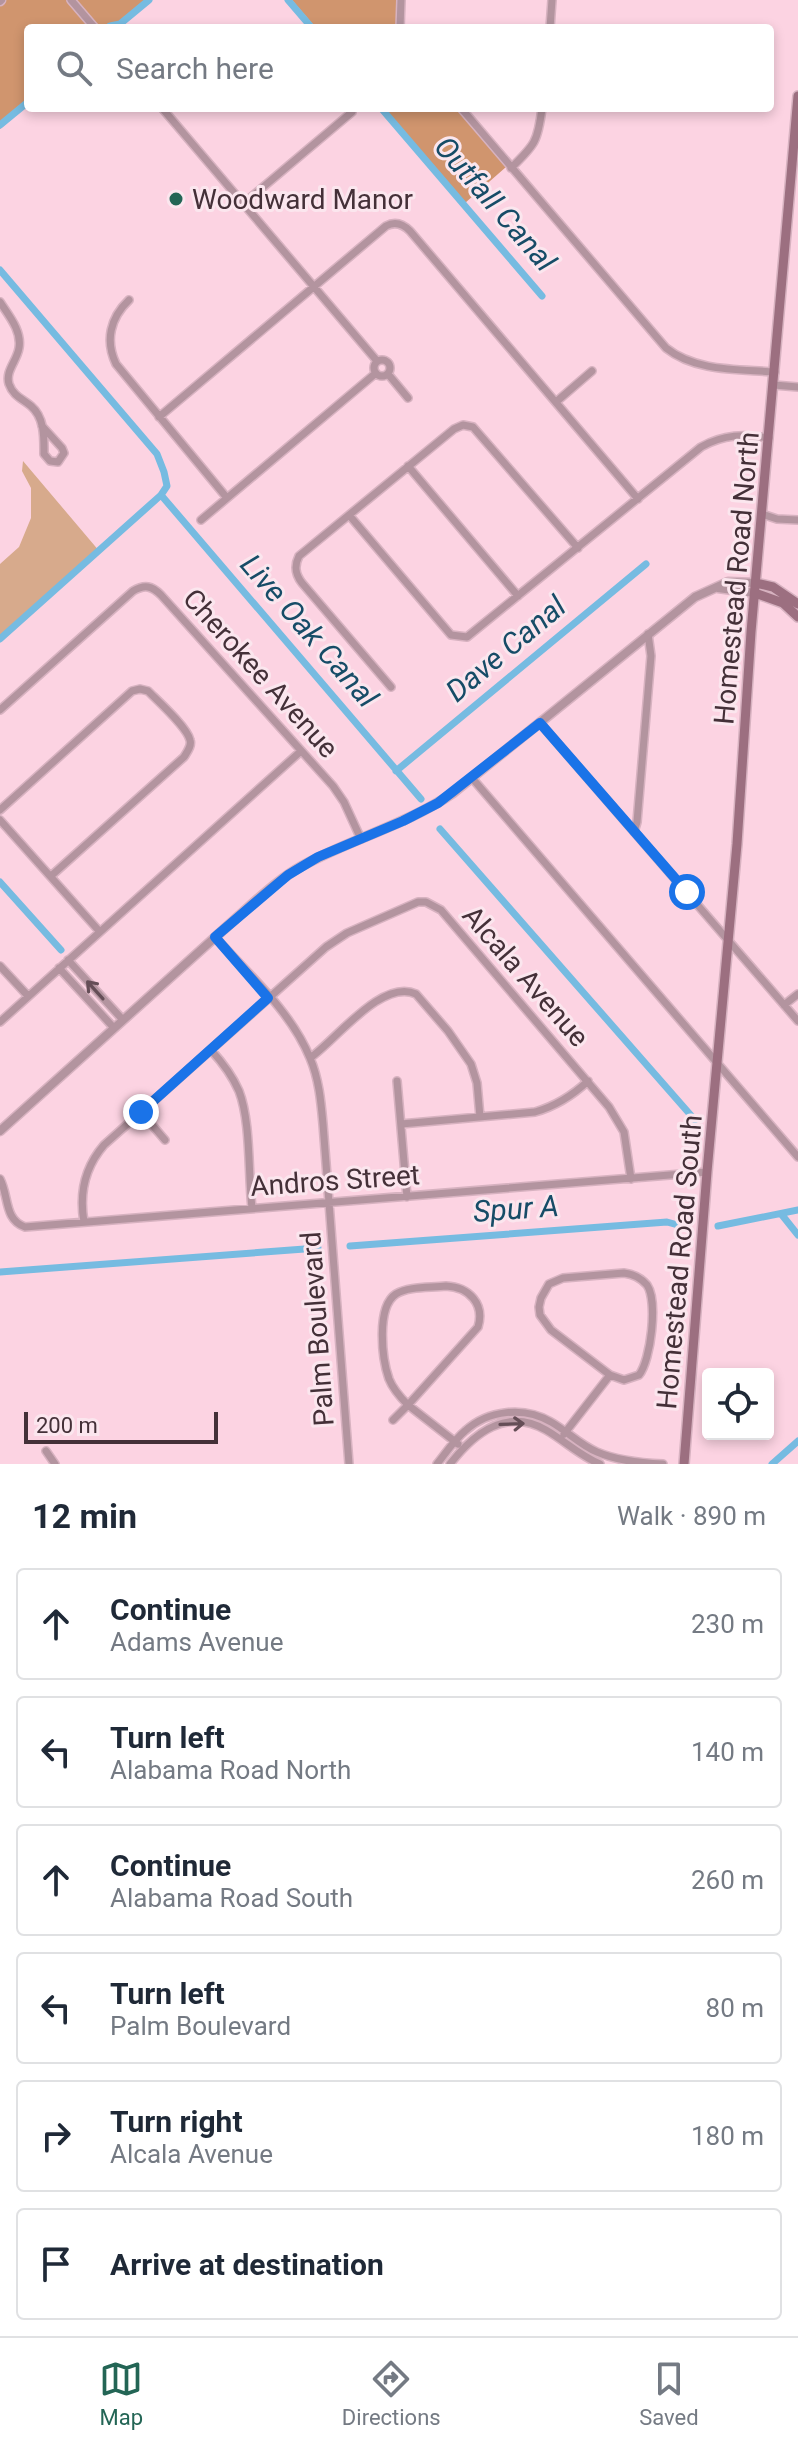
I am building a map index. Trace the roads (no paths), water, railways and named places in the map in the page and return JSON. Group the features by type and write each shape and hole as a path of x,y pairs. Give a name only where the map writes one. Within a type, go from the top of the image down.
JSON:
{"main road":[{"name":"Homestead Road North","path":"717,1063 798,96"},
{"path":"755,588 773,587 798,604"},
{"path":"755,588 783,603 798,617"},
{"name":"Homestead Road South","path":"684,1464 717,1063"}],"street":[{"path":"71,0 92,24"},
{"path":"400,24 401,0"},
{"path":"550,24 552,0"},
{"path":"165,112 377,361 388,361 391,369 388,374 381,376 376,373 374,368 377,361"},
{"path":"243,204 352,112"},
{"path":"464,112 673,354 707,366 775,372"},
{"path":"511,168 536,141 541,112"},
{"path":"159,417 386,226 395,224 406,227 638,499"},
{"path":"129,300 113,322 109,339 111,354 124,375 227,498"},
{"path":"0,302 17,329 19,339 19,350 8,373 10,388 34,408 42,426 62,448 64,453 58,462 50,461 44,454 42,426"},
{"path":"556,402 592,371"},
{"path":"201,520 376,373"},
{"path":"388,374 408,398"},
{"path":"774,385 798,387"},
{"path":"391,687 302,583 295,565 299,556 454,429 463,425 473,427 578,548"},
{"path":"349,515 453,636 467,637 710,442 733,436 769,438"},
{"path":"408,466 518,596"},
{"path":"762,514 777,519 798,520"},
{"name":"Cherokee Avenue","path":"0,710 133,591 148,586 161,595 339,794 361,839"},
{"path":"0,1131 288,875 318,857 430,808 472,778 695,597 713,588 755,588"},
{"path":"634,832 651,656 648,634"},
{"path":"0,810 132,691 148,691 185,731 190,739 190,749 184,757 51,876"},
{"path":"540,723 798,1021"},
{"path":"0,1022 301,751"},
{"path":"472,778 797,1155"},
{"path":"0,820 100,932"},
{"name":"Alcala Avenue","path":"84,1222 83,1185 104,1145 333,941 418,902 426,902 441,910 588,1081 621,1125 629,1153 631,1179"},
{"name":"Palm Boulevard","path":"215,937 291,1024 310,1058 321,1101 349,1464"},
{"path":"68,960 123,1020"},
{"path":"0,966 28,996"},
{"path":"59,968 114,1028"},
{"path":"310,1058 377,1001 394,992 409,990 416,994 467,1055 477,1083 480,1117"},
{"path":"784,1005 798,994"},
{"path":"211,1050 225,1066 240,1093 252,1208"},
{"path":"397,1081 407,1197"},
{"path":"401,1124 546,1109 568,1098 588,1081"},
{"path":"141,1112 165,1140"},
{"name":"Andros Street","path":"0,1179 11,1217 16,1224 25,1227 707,1172"},
{"path":"624,1273 641,1279 646,1285 652,1300 648,1358 644,1368 633,1378 616,1379 610,1375 545,1323 539,1307 549,1284 563,1278 624,1273"},
{"path":"393,1420 408,1405 478,1327 481,1319 477,1302 461,1288 446,1286 404,1290 387,1302 383,1323 387,1368 394,1389 408,1405 462,1448"},
{"path":"560,1439 610,1375"},
{"path":"437,1464 475,1423 503,1413 516,1412 534,1415 619,1462 663,1464"},
{"path":"450,1464 462,1448 480,1433 503,1423 526,1423 540,1427 600,1464"},
{"path":"46,1451 53,1463"}],"waterway":[{"path":"120,24 149,0"},
{"name":"Outfall Canal","path":"288,0 309,24"},
{"path":"0,125 24,105"},
{"name":"Outfall Canal","path":"384,112 542,296"},
{"path":"0,270 157,454 167,486 161,495 0,639"},
{"name":"Live Oak Canal","path":"161,495 421,799"},
{"name":"Dave Canal","path":"396,771 646,564"},
{"name":"Live Oak Canal","path":"440,829 695,1120"},
{"path":"0,882 61,950"},
{"name":"Spur A","path":"718,1226 798,1210"},
{"path":"782,1215 798,1235"},
{"name":"Spur A","path":"350,1246 667,1222 685,1227"},
{"name":"Spur A","path":"0,1272 318,1248"},
{"path":"772,1464 798,1441"}],"place":[{"name":"Woodward Manor","path":"176,199"}]}
